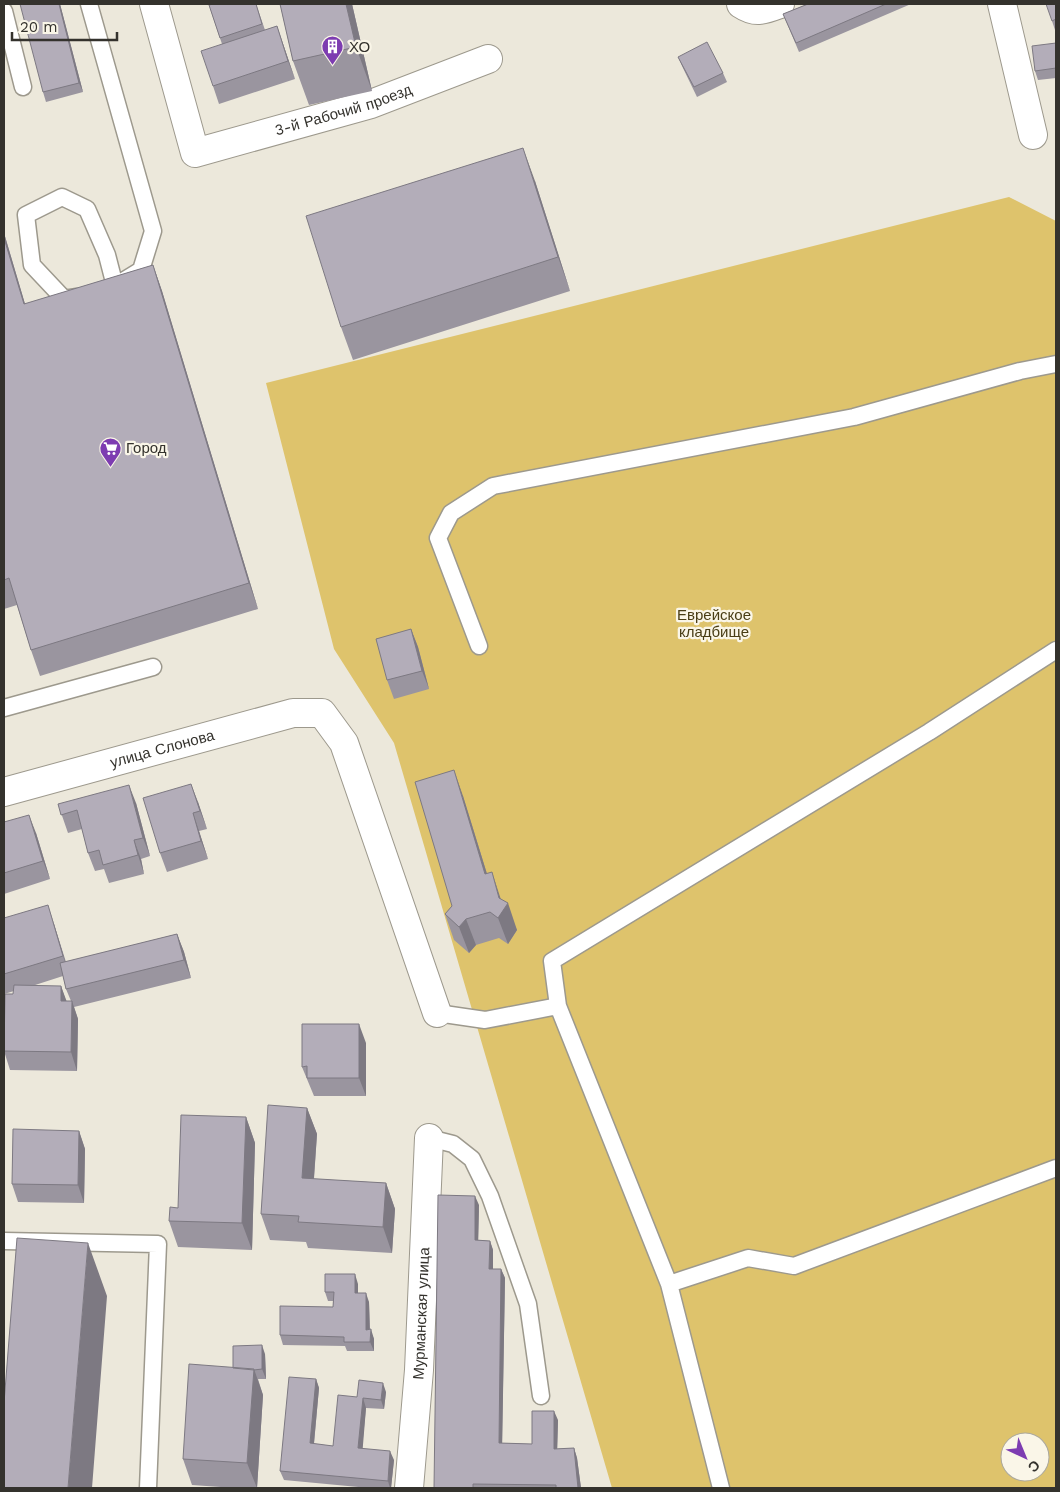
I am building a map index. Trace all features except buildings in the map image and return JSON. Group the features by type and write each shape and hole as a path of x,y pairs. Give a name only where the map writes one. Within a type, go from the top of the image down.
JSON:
{"street":[{"name":"3-й Рабочий проезд","path":"154,4 195,153 371,104 488,59"},
{"path":"746,7 764,10 780,4"},
{"path":"1002,4 1033,135"},
{"name":"улица Слонова","path":"4,792 293,713 322,713 344,743 437,1013"},
{"name":"Мурманская улица","path":"409,1488 419,1370 429,1138"}],"lane":[{"path":"89,4 153,231 141,270 107,292 64,299 32,265 26,215 62,196 87,209 107,256 115,286"},
{"path":"4,12 23,87"},
{"path":"479,646 438,538 451,514 493,486 854,418 1020,371 1056,364"},
{"path":"721,1488 669,1284 558,1006 552,961 929,732 1056,650"},
{"path":"4,708 153,667"},
{"path":"437,1013 485,1020 558,1006"},
{"path":"429,1138 452,1144 472,1158 490,1196 528,1304 541,1396"},
{"path":"669,1284 748,1258 794,1266 1056,1168"},
{"path":"4,1241 158,1244 148,1488"}],"green space":[{"name":"Еврейское кладбище","path":"1009,197 1056,221 1056,1488 612,1488 394,743 334,649 266,383"}],"place":[{"name":"ХО","path":"333,66"},
{"name":"Город","path":"110,467"}]}
